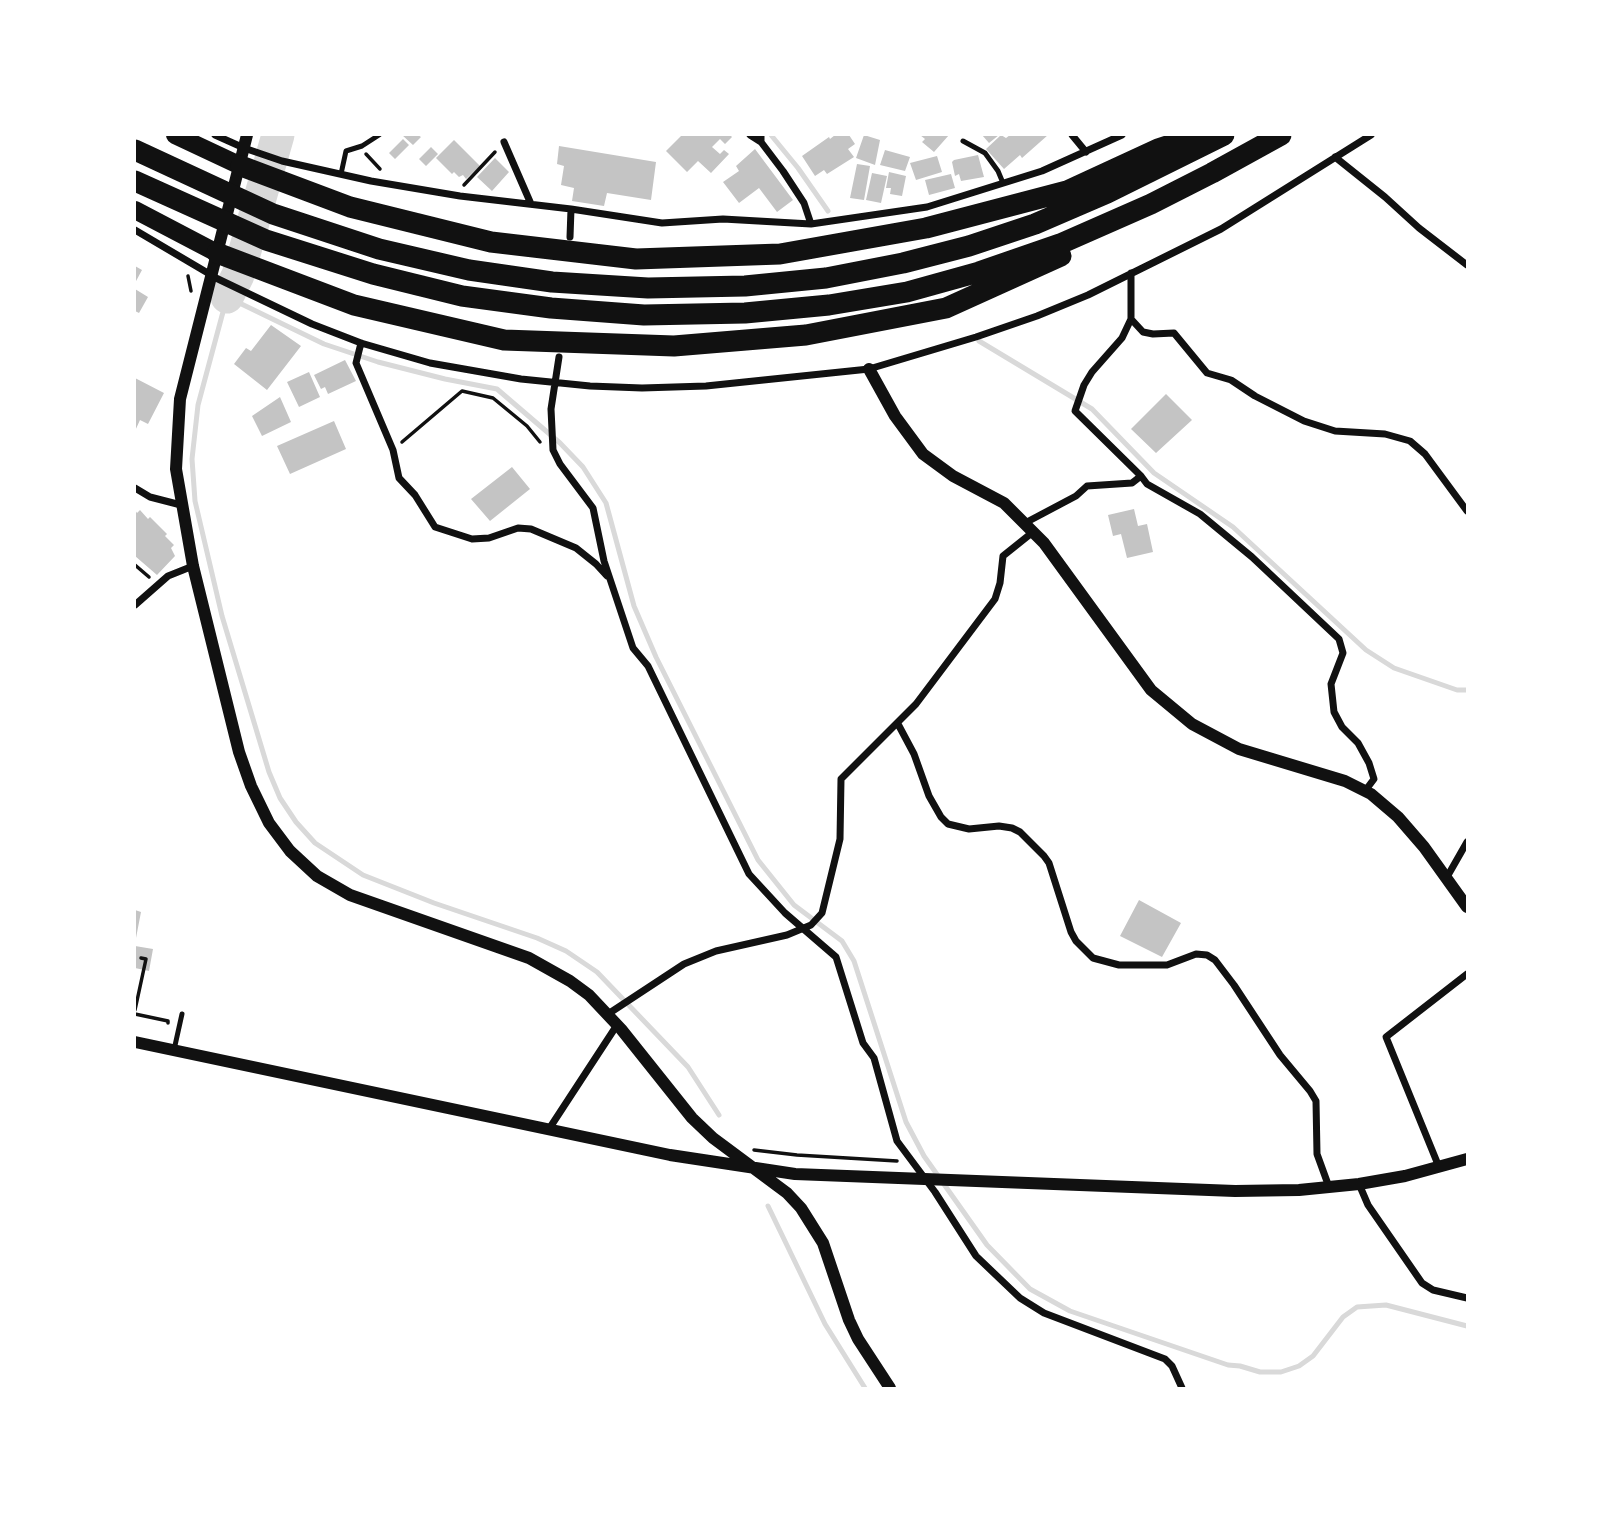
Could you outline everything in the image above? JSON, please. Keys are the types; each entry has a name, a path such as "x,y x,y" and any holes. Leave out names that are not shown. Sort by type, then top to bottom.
{"highway":[{"path":"176,135 244,158 281,183 349,207 491,242 636,259 780,254 926,228 1067,191 1158,149 1203,135"},
{"path":"135,150 273,214 379,249 469,270 580,284 648,288 731,286 826,278 903,263 969,246 1035,224 1107,193 1224,135"},
{"path":"135,210 224,256 354,305 504,340 674,346 806,335 946,308 1056,259 1151,204 1281,135"},
{"path":"135,181 266,240 373,274 462,296 551,308 644,315 769,311 829,305 907,292 979,272 1060,244 1151,204"}],"street":[{"path":"215,135 244,158 282,160 460,196 662,223 723,219 811,224 927,208 1042,171 1122,135"},
{"path":"247,135 224,256 195,332 180,399 176,469 193,566 239,752 251,786 269,823 290,851 317,876 350,895 507,949 550,968 589,995 613,1020 692,1118 730,1152 792,1198 813,1225 823,1242 842,1301 858,1339 890,1388"},
{"path":"750,135 761,139 793,185 804,203 811,224"},
{"path":"1072,135 1086,152"},
{"path":"135,230 254,297 312,324 361,344 430,363 556,382 642,388 706,386 869,369 1037,316 1088,295 1221,229 1371,135"},
{"path":"504,142 531,204"},
{"path":"1335,157 1467,265"},
{"path":"570,237 571,209"},
{"path":"1131,273 1132,319 1122,338 1092,372 1075,411 1147,484 1200,514 1252,557 1339,639 1343,653 1331,684 1334,712 1342,727 1358,743 1369,763 1374,779 1365,791"},
{"path":"1132,319 1143,332 1174,333 1208,373 1231,380 1255,396 1304,421 1335,431 1385,434 1410,441 1425,454 1467,510"},
{"path":"361,344 356,363 393,450 399,478 415,495 435,527 472,539 489,538 518,528 531,529 576,548 610,579"},
{"path":"559,357 551,428 553,450 560,464 593,508 610,579 633,648 648,666 749,874 803,930 818,939 836,957 863,1043 874,1058 897,1141 976,1256 1020,1298 1044,1313 1166,1359 1182,1388"},
{"path":"869,369 895,416 923,454 953,476 1004,503 1044,543 1151,690 1192,724 1239,749 1345,781 1365,791 1398,817 1447,877 1467,908"},
{"path":"548,1130 620,1006 684,964 803,930 822,913 840,839 841,779 916,704 991,606 999,590 1003,556 1029,527 1087,486 1132,483 1141,476"},
{"path":"135,488 150,497 181,505"},
{"path":"135,605 168,576 193,566"},
{"path":"898,724 914,754 929,796 948,824 969,829 999,826 1012,828 1020,832 1044,856 1053,875 1071,932 1093,958 1119,965 1167,965 1196,954 1207,955 1215,960 1280,1055 1316,1101 1317,1154 1329,1188"},
{"path":"1447,877 1467,842"},
{"path":"1439,1167 1386,1037 1467,974"},
{"path":"135,1042 548,1130 739,1167 832,1177 1186,1191 1329,1188 1359,1184 1467,1159"},
{"path":"1359,1184 1368,1205 1422,1283 1433,1290 1467,1298"}],"lane":[{"path":"341,174 346,151 362,146 379,135"},
{"path":"963,141 985,153 1003,183"},
{"path":"174,1050 182,1014"}],"path":[{"path":"460,189 504,142"},
{"path":"393,450 462,391 494,398 527,426 560,464"},
{"path":"135,565 157,586"},
{"path":"141,958 146,959 135,1012 168,1021 167,1026"},
{"path":"752,1150 902,1161"}],"building":[{"path":"402,135 418,135 421,137 413,145"},
{"path":"682,135 730,135 732,137 725,144 720,139 712,147 720,154 724,150 729,154 711,173 698,161 687,172 666,151"},
{"path":"835,135 849,135 855,144 848,149 854,157 827,174 824,170 815,176 802,156"},
{"path":"864,135 880,140 875,165 856,158"},
{"path":"920,135 949,135 934,152 922,142 925,139"},
{"path":"982,135 999,135 989,143"},
{"path":"1001,135 1006,138 1010,135 1048,135 1022,158 1020,155 1004,169 986,149"},
{"path":"403,139 409,145 395,159 389,153"},
{"path":"454,140 480,166 466,179 463,175 459,177 454,172 452,174 436,158"},
{"path":"559,146 656,162 651,200 607,193 604,206 572,201 574,188 561,185 564,166 557,164"},
{"path":"431,147 438,154 426,166 419,159"},
{"path":"755,149 793,200 777,212 759,188 739,203 723,182 739,171 736,166"},
{"path":"885,150 910,157 905,171 880,165"},
{"path":"978,155 984,177 961,181 959,174 955,176 952,162 954,160"},
{"path":"937,156 942,172 916,180 910,163"},
{"path":"495,158 509,172 492,191 477,177"},
{"path":"857,164 870,166 864,200 850,198"},
{"path":"889,172 906,176 902,196 890,194 891,188 886,188"},
{"path":"872,173 887,176 881,203 866,200"},
{"path":"951,174 955,188 929,195 925,180"},
{"path":"135,266 142,270 135,283"},
{"path":"135,289 148,297 139,313 135,311"},
{"path":"271,325 301,346 267,390 234,364 246,348 251,351"},
{"path":"345,360 356,381 328,394 325,387 321,389 314,375"},
{"path":"309,372 320,397 299,407 287,382"},
{"path":"135,378 164,393 148,424 140,420 135,431"},
{"path":"1166,394 1192,420 1156,453 1131,429"},
{"path":"280,397 291,422 262,436 252,416"},
{"path":"334,421 346,449 290,474 277,446"},
{"path":"512,467 530,489 490,521 471,499"},
{"path":"1134,509 1138,526 1147,524 1153,552 1127,558 1121,534 1113,536 1108,515"},
{"path":"135,510 137,513 140,510 148,519 150,517 174,545 171,548 175,556 157,575 135,556"},
{"path":"1139,900 1181,923 1162,957 1120,936"},
{"path":"135,910 141,912 136,938 135,938"},
{"path":"135,946 153,949 149,971 135,968"}],"waterway":[{"path":"227,297 238,275 278,135"},
{"path":"771,135 828,211"},
{"path":"719,1115 688,1067 597,972 566,951 537,938 434,903 363,875 315,843 296,822 280,798 269,772 222,616 195,501 192,459 198,405 227,297 324,344 378,362 497,389 560,443 583,467 606,503 634,606 656,657 758,860 794,905 842,941 854,961 906,1122 924,1156 987,1245 1030,1289 1070,1311 1228,1365 1260,1372 1281,1372 1299,1366 1313,1356 1343,1317 1357,1307 1386,1305 1467,1326"},
{"path":"979,341 1092,409 1154,473 1233,527 1366,650 1394,668 1457,690 1467,690"},
{"path":"768,1206 825,1324 865,1388"}]}
